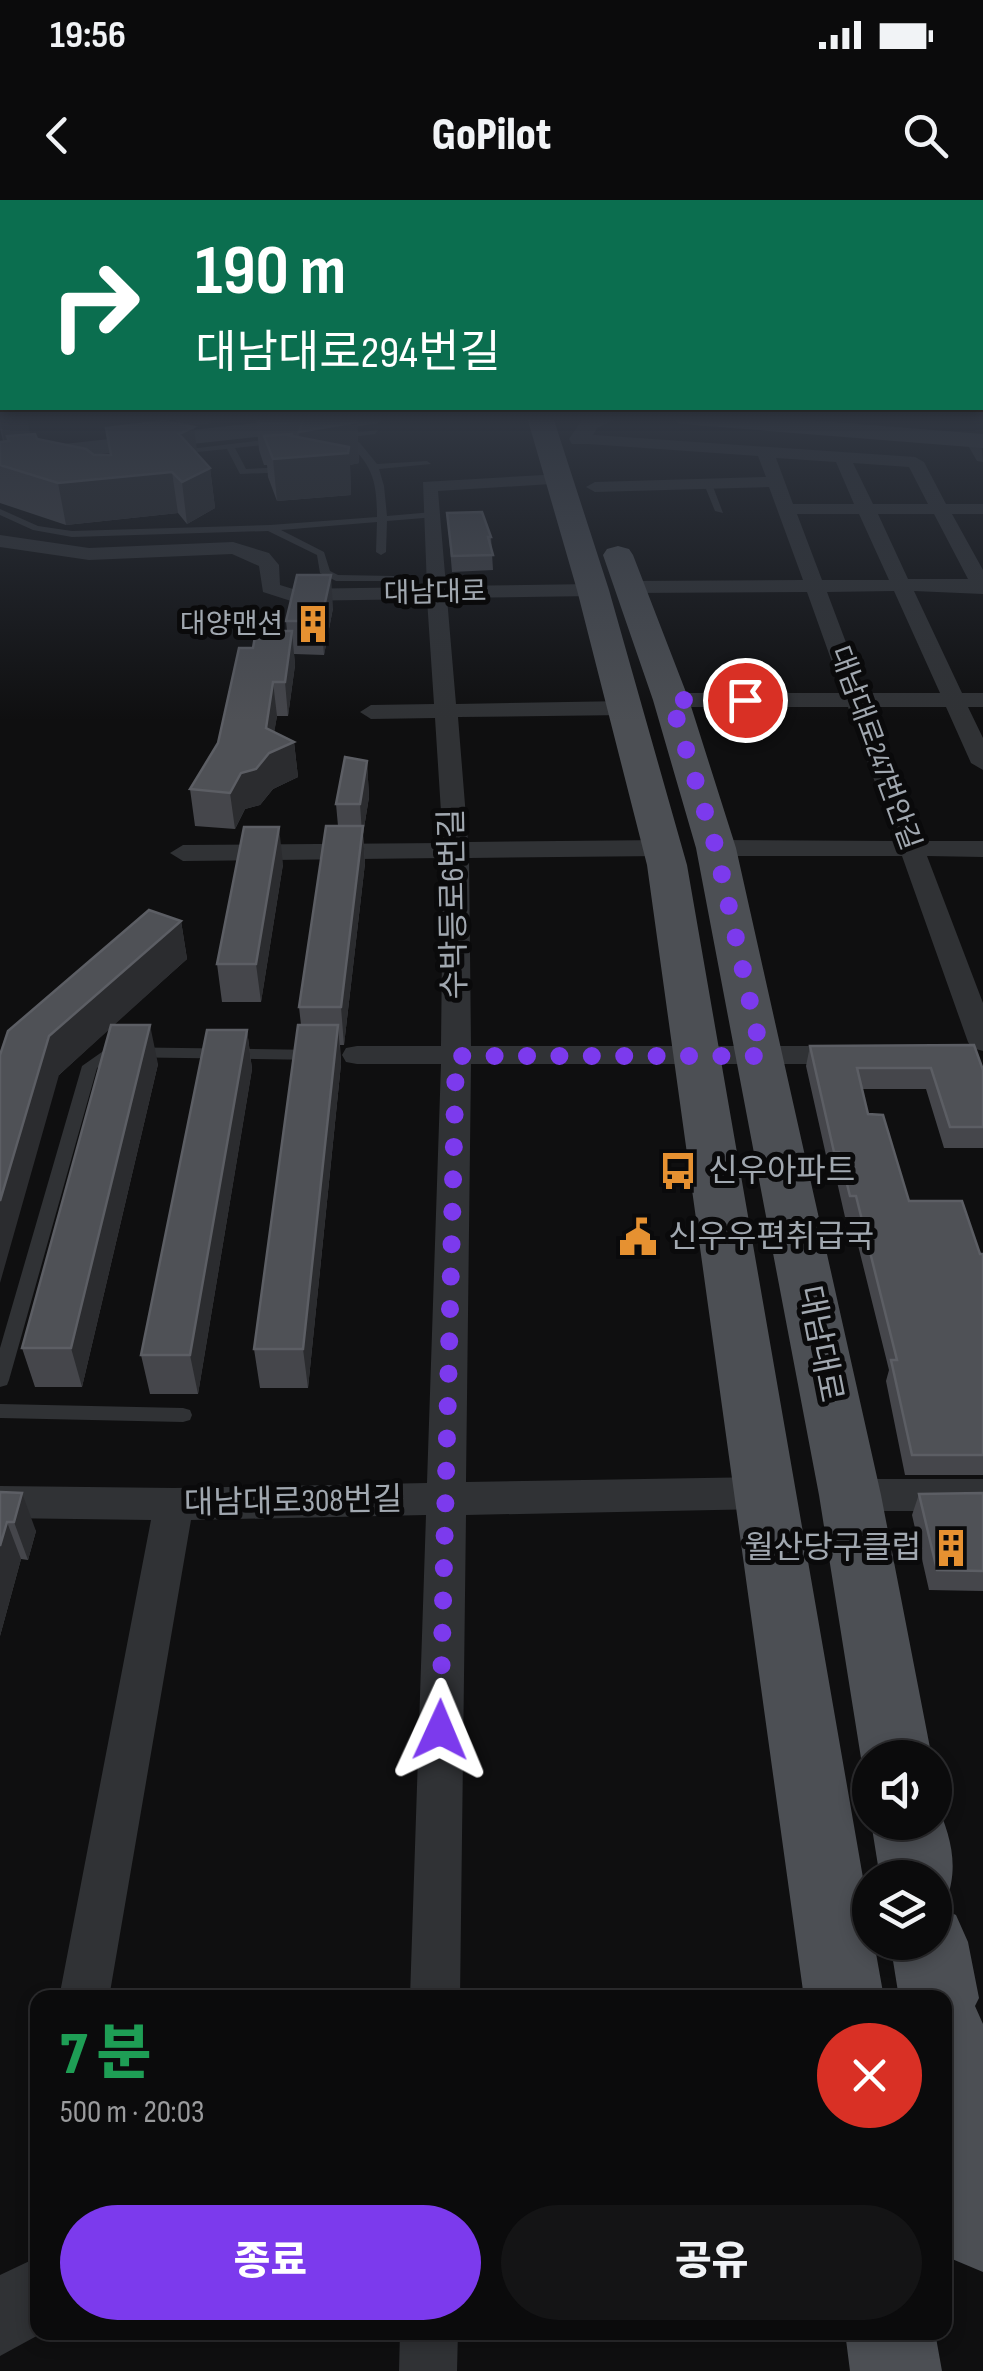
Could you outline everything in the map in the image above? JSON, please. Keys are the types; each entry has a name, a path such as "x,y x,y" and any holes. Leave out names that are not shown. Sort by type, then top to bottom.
{"main road":[{"name":"대남대로","path":"594,518 611,588 648,704 716,848 850,1495 894,1740"},
{"name":"대남대로","path":"648,704 663,848 700,1057 843,1990"},
{"path":"933,1960 938,1990"},
{"path":"952,2067 983,2228"},
{"path":"891,2340 896,2371"}],"street":[{"name":"수박등로6번길","path":"433,518 456,848 456,1056 435,1990"},
{"name":"대남대로247번안길","path":"790,518 912,849 977,1050"},
{"path":"871,518 983,763"},
{"path":"611,588 982,586 945,518"},
{"name":"대남대로","path":"0,541 89,554 232,548 262,557 268,565 270,588 278,592 611,588"},
{"path":"958,543 983,542"},
{"path":"371,712 983,700"},
{"path":"183,854 663,848"},
{"path":"716,848 983,849"},
{"path":"357,1054 891,1054"},
{"name":"대남대로308번길","path":"0,1502 174,1504 766,1493"},
{"path":"850,1495 983,1495"},
{"path":"85,1990 174,1504"},
{"path":"952,2031 983,2031"},
{"path":"428,2371 429,2340"}],"lane":[{"path":"12,518 58,533 270,528 391,518"},
{"path":"380,552 382,519"},
{"path":"270,528 321,554 325,573 336,578 391,578"},
{"path":"0,1380 90,1066 109,1052 357,1054"},
{"path":"0,1411 183,1415"}],"building":[{"path":"448,518 484,518 493,555 452,556"},
{"path":"297,575 331,575 321,621 286,621"},
{"path":"256,631 292,631 285,682 273,682 266,728 294,742 269,753 256,769 241,773 230,793 190,789 218,743 239,648 253,648"},
{"path":"345,757 367,761 360,804 336,804"},
{"path":"326,826 363,826 341,1007 299,1007"},
{"path":"244,827 279,827 256,964 217,964"},
{"path":"149,910 181,921 49,1036 0,1201 0,1055 8,1031"},
{"path":"111,1025 150,1025 71,1348 22,1348"},
{"path":"298,1025 338,1025 303,1349 254,1349"},
{"path":"207,1030 247,1030 190,1355 141,1355"},
{"path":"974,1045 983,1070 983,1127 950,1127 931,1068 857,1068 868,1114 883,1115 909,1201 962,1201 983,1254 983,1455 912,1455 891,1360 897,1360 856,1196 850,1196 839,1152 834,1152 810,1046"},
{"path":"0,1492 22,1493 14,1522 7,1522 0,1546"},
{"name":"월산당구클럽","path":"983,1493 983,1571 937,1570 919,1494"}],"place":[{"name":"대양맨션","path":"313,624"},
{"name":"신우아파트","path":"678,1171"},
{"name":"신우우편취급국","path":"638,1237"},
{"name":"월산당구클럽","path":"951,1548"}],"route":[{"path":"440,1730 456,1056 762,1056 716,848 671,700 745,700"}]}
